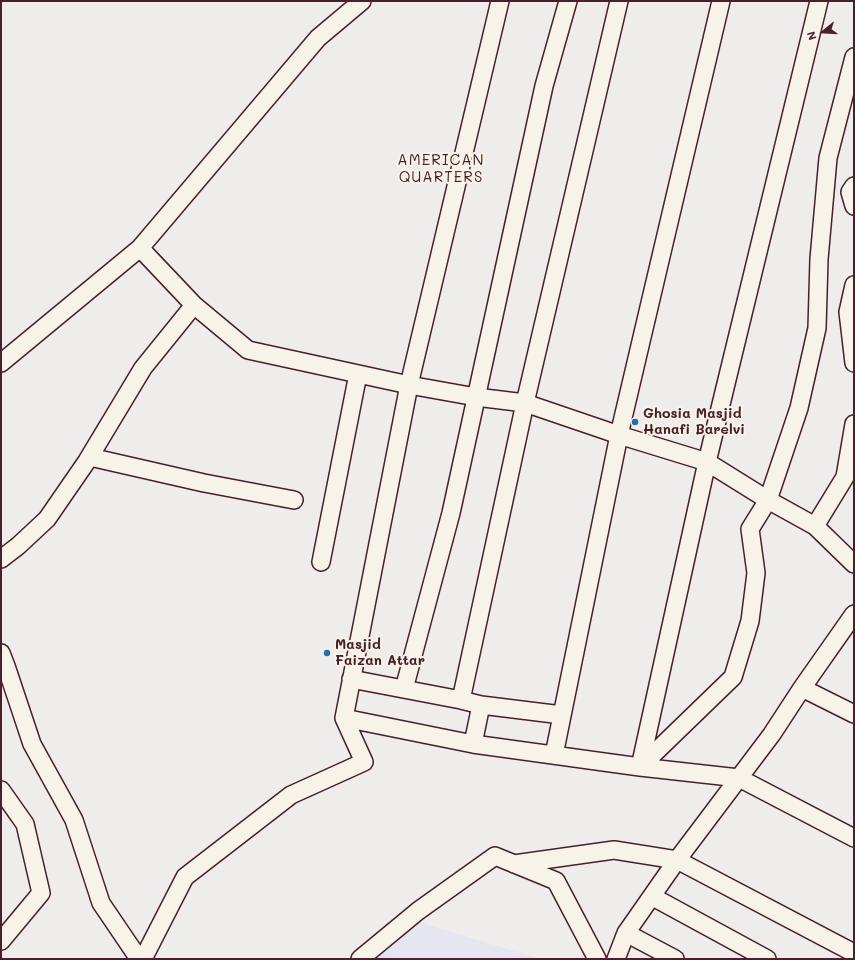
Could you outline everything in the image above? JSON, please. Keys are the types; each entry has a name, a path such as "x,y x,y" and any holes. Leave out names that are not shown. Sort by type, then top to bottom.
{"street":[{"path":"1,362 140,248 318,38 362,1"},
{"path":"143,959 185,877 292,794 364,762 344,718 409,385 500,1"},
{"path":"404,689 451,512 544,86 568,1"},
{"path":"462,700 525,403 619,1"},
{"path":"554,755 619,435 721,1"},
{"path":"640,767 707,462 819,1"},
{"path":"640,767 733,677 750,621 756,573 750,529 768,500 799,408 817,328 819,259 828,158 854,57"},
{"path":"854,186 850,192 854,206"},
{"path":"140,248 194,305 248,350 409,385 476,397 525,403 619,435 707,462 768,500 815,526 854,564"},
{"path":"854,285 848,312 854,363"},
{"path":"1,559 18,546 47,519 90,456 143,368 194,305"},
{"path":"321,562 358,374"},
{"path":"815,526 845,477 854,424"},
{"path":"90,456 204,483 294,500"},
{"path":"616,959 626,933 678,860 772,734 854,614"},
{"path":"1,653 32,744 74,820 101,903 139,959"},
{"path":"351,679 462,700 481,706 562,715"},
{"path":"802,688 854,714"},
{"path":"473,744 481,706"},
{"path":"344,718 473,744 640,767 739,778 854,838"},
{"path":"1,790 25,824 41,893 1,941"},
{"path":"514,864 614,850 678,860 854,953"},
{"path":"360,959 418,911 495,856 556,881 597,959"},
{"path":"652,896 767,959"},
{"path":"626,933 675,959"}],"shaded area":[{"path":"409,919 540,959 360,959"}],"place":[{"name":"Ghosia Masjid Hanafi Barelvi","path":"635,422"},
{"name":"Masjid Faizan Attar","path":"327,653"}],"district":[{"name":"AMERICAN QUARTERS","path":"441,168"}]}
